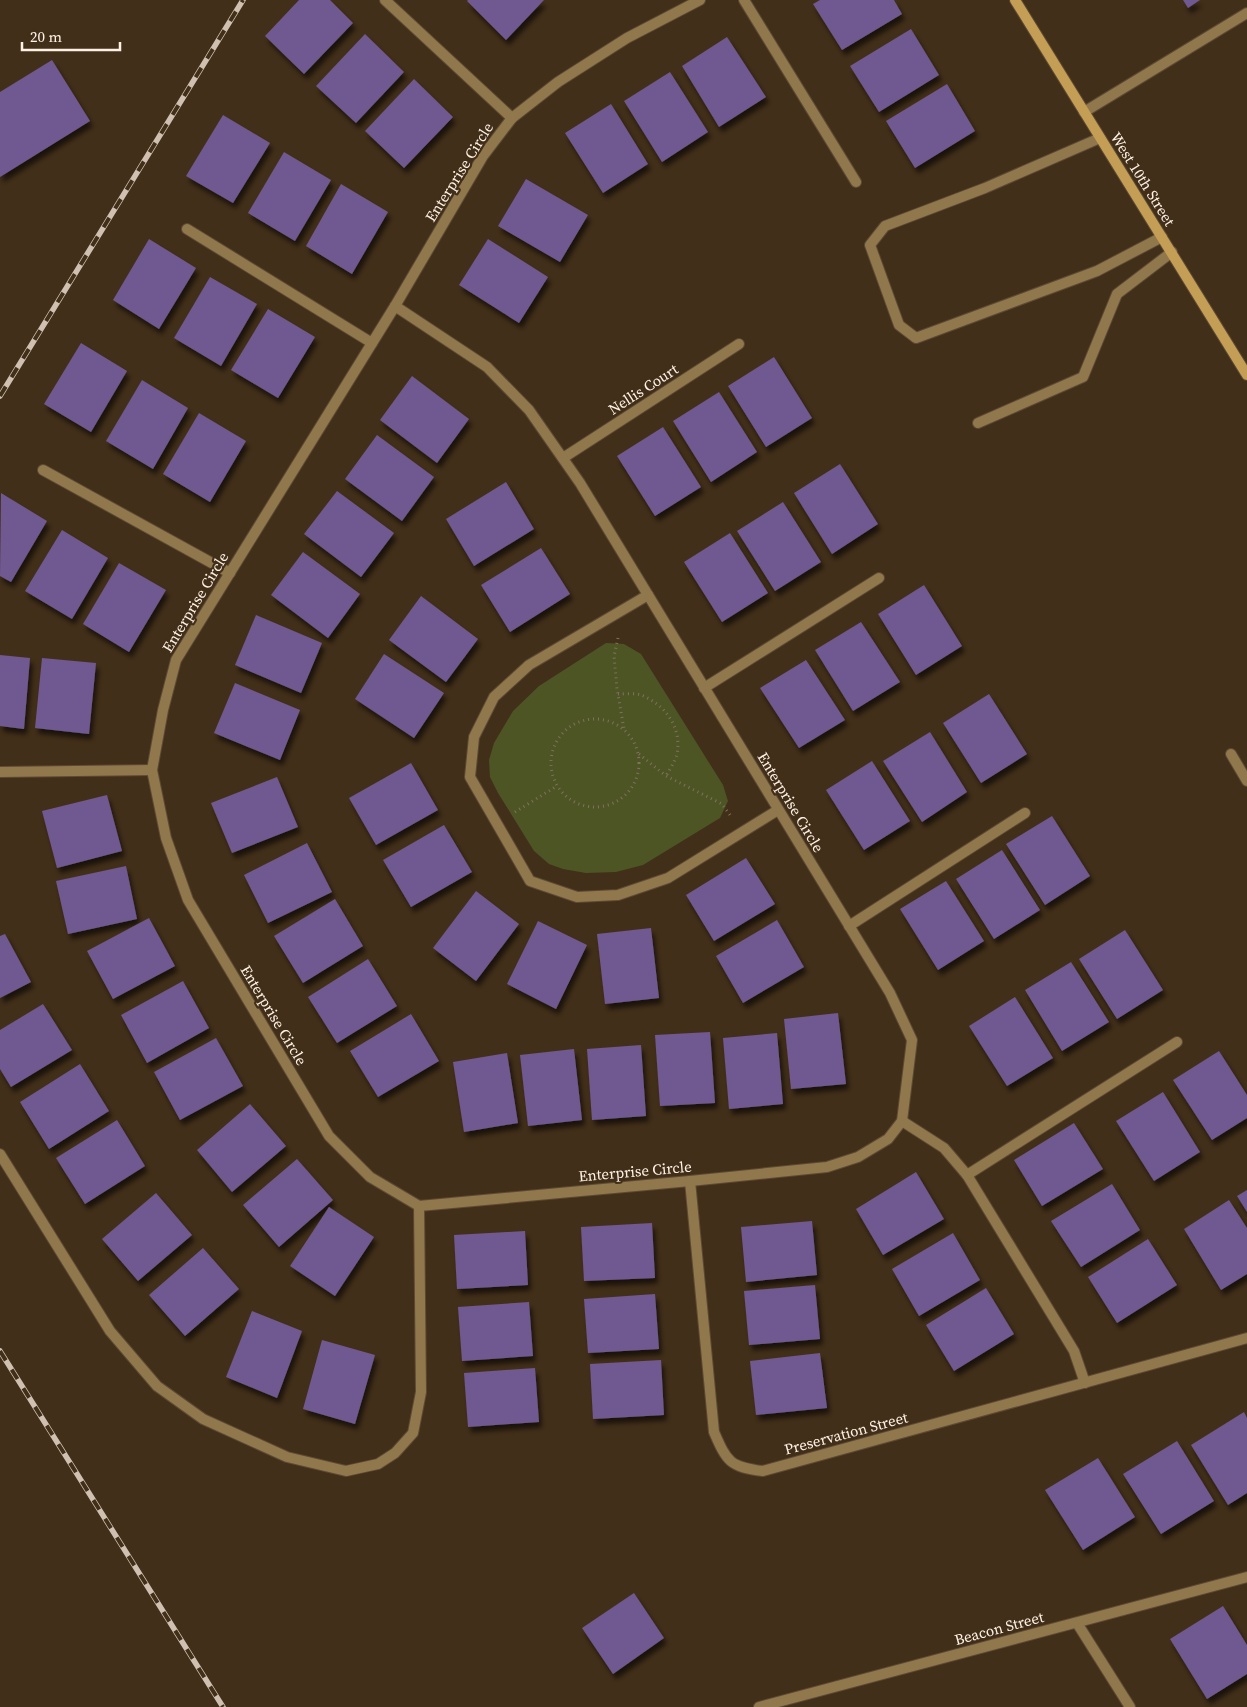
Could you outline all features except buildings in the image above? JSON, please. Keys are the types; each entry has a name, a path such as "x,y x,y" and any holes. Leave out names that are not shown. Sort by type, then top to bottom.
{"main road":[{"name":"West 10th Street","path":"1015,0 1247,375"}],"street":[{"path":"384,0 512,118"},
{"name":"Enterprise Circle","path":"395,306 487,367 530,410 563,458 648,594 890,993 912,1040 902,1121 888,1139 858,1157 827,1167 419,1206 370,1177 329,1136 188,900 166,838 152,770 163,710 176,660 395,306 483,156 512,118 558,82 627,38 700,0"},
{"path":"744,0 856,182"},
{"path":"1084,112 1247,13"},
{"path":"1100,138 985,188 885,226 870,245 899,324 916,338 1097,271 1162,237"},
{"path":"187,229 372,343"},
{"path":"978,423 1083,377 1118,294 1172,252"},
{"name":"Nellis Court","path":"563,458 739,344"},
{"path":"43,470 230,573"},
{"path":"704,688 879,578"},
{"path":"648,594 529,665 494,697 474,737 470,777 530,880 577,896 618,895 668,878 778,810"},
{"path":"1230,754 1247,781"},
{"path":"0,772 152,770"},
{"path":"849,926 1026,813"},
{"path":"967,1175 1177,1042"},
{"path":"902,1121 944,1148 967,1175 1074,1351 1085,1383"},
{"path":"0,1154 110,1331 157,1386 203,1419 286,1458 346,1471 378,1464 395,1453 413,1433 421,1392 419,1206"},
{"name":"Preservation Street","path":"690,1181 714,1432 724,1455 740,1468 763,1471 1247,1338"},
{"name":"Beacon Street","path":"759,1707 1247,1576"},
{"path":"1077,1623 1130,1707"}],"path":[{"path":"617,612 619,633 614,656 624,729"},
{"path":"618,694 640,694 660,706 672,719 678,736 677,756 666,776"},
{"path":"599,719 612,722 624,729 633,740 639,754 640,768 636,782 623,798 605,807 577,804 557,786 552,773 551,759 554,745 572,725 585,720 599,719"},
{"path":"639,754 666,776 722,804 741,832"},
{"path":"497,823 557,786"}],"green space":[{"path":"606,643 624,644 641,654 723,785 728,801 720,818 643,865 616,872 586,873 563,869 549,864 534,851 490,777 489,760 494,743 513,711 539,686"}],"railway":[{"path":"0,396 243,0"},
{"path":"0,1351 223,1707"}]}
